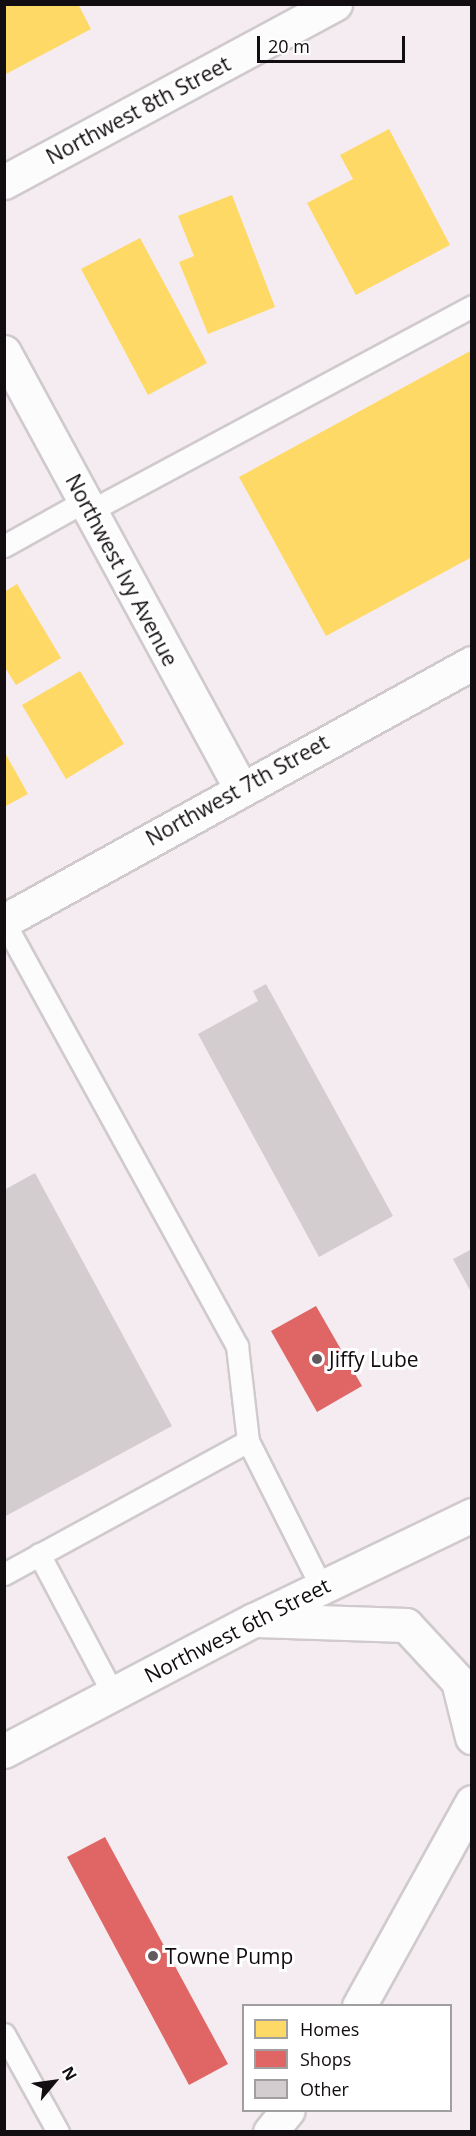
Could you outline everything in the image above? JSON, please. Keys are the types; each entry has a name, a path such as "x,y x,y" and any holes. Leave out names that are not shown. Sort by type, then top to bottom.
{"street":[{"name":"Northwest 8th Street","path":"4,182 335,4"},
{"name":"Northwest Ivy Avenue","path":"4,352 240,787"},
{"name":"Northwest 7th Street","path":"4,921 240,787 471,663"},
{"name":"Northwest 6th Street","path":"4,1751 321,1586 471,1515"},
{"path":"254,1620 406,1625 458,1681 471,1737"},
{"path":"360,2004 471,1802"},
{"path":"270,2132 286,2112"}],"lane":[{"path":"4,546 88,506 471,306"},
{"path":"4,921 237,1346 248,1441 321,1586"},
{"path":"4,1574 248,1441"},
{"path":"39,1554 113,1694"},
{"path":"4,2034 58,2132"}],"building: Homes":[{"path":"4,4 78,4 91,29 4,75"},
{"path":"389,129 450,245 356,295 307,203 353,179 340,155"},
{"path":"232,195 275,307 208,334 179,262 194,256 178,216"},
{"path":"140,238 207,363 148,395 81,269"},
{"path":"472,350 472,557 326,636 239,477"},
{"path":"17,584 61,658 16,685 4,666 4,592"},
{"path":"80,671 124,744 66,779 22,705"},
{"path":"4,751 28,794 4,807"}],"building: Shops":[{"name":"Jiffy Lube","path":"316,1306 362,1386 317,1412 271,1331"},
{"path":"105,1837 228,2064 189,2085 67,1857"}],"building: Other":[{"path":"266,984 393,1216 319,1257 198,1034 258,1001 253,991"},
{"path":"35,1173 172,1426 4,1517 4,1190"},
{"path":"472,1249 472,1294 453,1259"}],"place":[{"name":"Jiffy Lube","path":"317,1359"},
{"name":"Towne Pump","path":"153,1956"}]}
